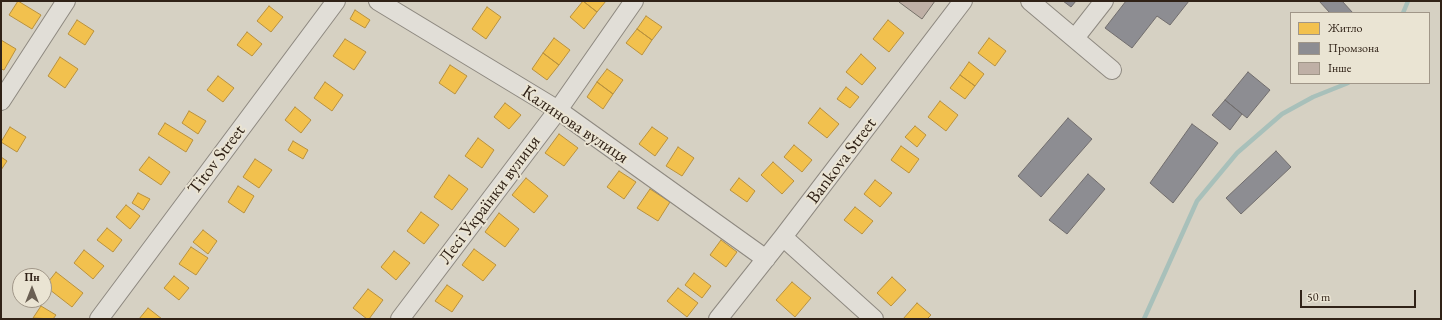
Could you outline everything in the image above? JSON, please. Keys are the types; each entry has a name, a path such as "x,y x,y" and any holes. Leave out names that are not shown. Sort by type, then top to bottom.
{"street":[{"path":"1,101 66,1"},
{"name":"Titov Street","path":"99,319 336,1"},
{"name":"Калинова вулиця","path":"378,1 558,110 766,259"},
{"name":"Лесі Українки вулиця","path":"400,319 558,110 634,1"},
{"name":"Bankova Street","path":"718,319 783,237 963,1"},
{"path":"1030,1 1112,70"},
{"path":"1075,38 1104,1"},
{"path":"783,237 874,319"}],"building: Житло":[{"path":"18,1 41,15 32,29 9,15"},
{"path":"583,1 606,1 597,12"},
{"path":"583,1 597,12 584,29 570,17"},
{"path":"269,6 283,17 271,32 257,21"},
{"path":"487,7 501,17 486,39 472,29"},
{"path":"355,10 370,20 365,28 350,19"},
{"path":"646,16 662,27 652,40 637,29"},
{"path":"77,20 94,31 85,45 68,34"},
{"path":"888,20 904,33 889,52 873,39"},
{"path":"637,29 652,40 642,55 626,43"},
{"path":"247,32 262,44 252,56 237,45"},
{"path":"554,38 570,50 559,65 543,53"},
{"path":"989,38 1006,51 995,66 978,53"},
{"path":"345,39 366,52 354,70 333,56"},
{"path":"1,40 16,49 4,70 1,69"},
{"path":"543,53 559,65 547,80 532,69"},
{"path":"861,54 876,68 862,85 846,72"},
{"path":"60,57 78,69 65,88 48,76"},
{"path":"969,62 984,74 975,86 960,75"},
{"path":"450,65 467,76 455,94 439,83"},
{"path":"607,69 623,80 613,94 597,82"},
{"path":"960,75 975,86 965,99 950,88"},
{"path":"218,76 234,88 223,102 207,90"},
{"path":"325,82 343,95 332,111 314,98"},
{"path":"597,82 613,94 603,109 587,97"},
{"path":"846,87 859,97 850,108 837,99"},
{"path":"940,101 958,115 946,131 928,117"},
{"path":"505,103 521,115 509,129 494,117"},
{"path":"295,107 311,120 301,133 285,120"},
{"path":"820,108 839,124 827,138 808,123"},
{"path":"189,111 206,121 198,134 182,123"},
{"path":"165,123 193,140 186,152 158,134"},
{"path":"915,126 926,135 917,147 905,137"},
{"path":"10,127 26,137 17,152 1,142"},
{"path":"652,127 668,138 655,156 639,144"},
{"path":"559,134 578,148 564,166 545,153"},
{"path":"478,138 494,150 482,168 465,156"},
{"path":"293,141 308,150 303,159 288,150"},
{"path":"794,145 812,160 802,172 784,157"},
{"path":"901,146 919,159 909,173 891,160"},
{"path":"678,147 694,158 682,176 666,166"},
{"path":"1,157 7,161 1,170"},
{"path":"149,157 170,172 161,185 139,170"},
{"path":"255,159 272,170 259,188 243,177"},
{"path":"773,162 794,181 782,194 761,175"},
{"path":"619,171 636,182 624,199 607,187"},
{"path":"449,175 468,189 452,210 434,197"},
{"path":"526,178 548,196 534,213 512,195"},
{"path":"739,178 755,191 747,202 730,190"},
{"path":"875,180 892,193 880,207 864,194"},
{"path":"238,186 254,196 244,213 228,202"},
{"path":"650,189 670,202 658,221 637,208"},
{"path":"138,193 150,199 143,210 132,203"},
{"path":"126,205 140,216 130,229 116,217"},
{"path":"855,207 873,221 862,234 844,220"},
{"path":"421,212 439,225 424,244 407,231"},
{"path":"499,213 519,229 505,247 485,232"},
{"path":"107,228 122,240 113,252 97,240"},
{"path":"203,230 217,241 208,254 193,242"},
{"path":"721,240 737,252 726,267 710,255"},
{"path":"191,247 208,258 196,275 179,264"},
{"path":"474,249 496,265 483,281 462,265"},
{"path":"84,250 104,266 93,279 74,263"},
{"path":"394,251 410,263 396,280 381,267"},
{"path":"56,272 83,293 72,307 52,291 52,277"},
{"path":"694,273 711,286 702,298 685,285"},
{"path":"174,276 189,288 179,300 164,288"},
{"path":"892,277 906,290 891,306 877,293"},
{"path":"792,282 811,298 795,317 776,300"},
{"path":"447,285 463,296 452,312 435,301"},
{"path":"678,288 698,303 687,317 667,301"},
{"path":"368,289 383,300 369,319 367,319 353,308"},
{"path":"917,303 931,315 927,319 903,319"},
{"path":"40,308 44,308 56,315 53,319 33,318"},
{"path":"148,308 162,319 139,319"}],"building: Промзона":[{"path":"1063,1 1076,1 1071,7"},
{"path":"1126,1 1189,1 1170,25 1157,16 1132,48 1105,28"},
{"path":"1319,1 1342,1 1352,12 1329,12"},
{"path":"1248,72 1270,90 1247,118 1225,100"},
{"path":"1225,100 1242,114 1230,130 1212,115"},
{"path":"1068,118 1092,139 1041,197 1018,176"},
{"path":"1192,124 1218,143 1173,203 1150,183"},
{"path":"1276,151 1291,167 1241,214 1226,198"},
{"path":"1088,174 1105,189 1067,234 1049,220"}],"building: Інше":[{"path":"935,1 922,19 899,2"}],"waterway":[{"path":"1403,12 1408,1"},
{"path":"1144,319 1197,201 1237,153 1282,114 1313,97 1346,84"}]}
